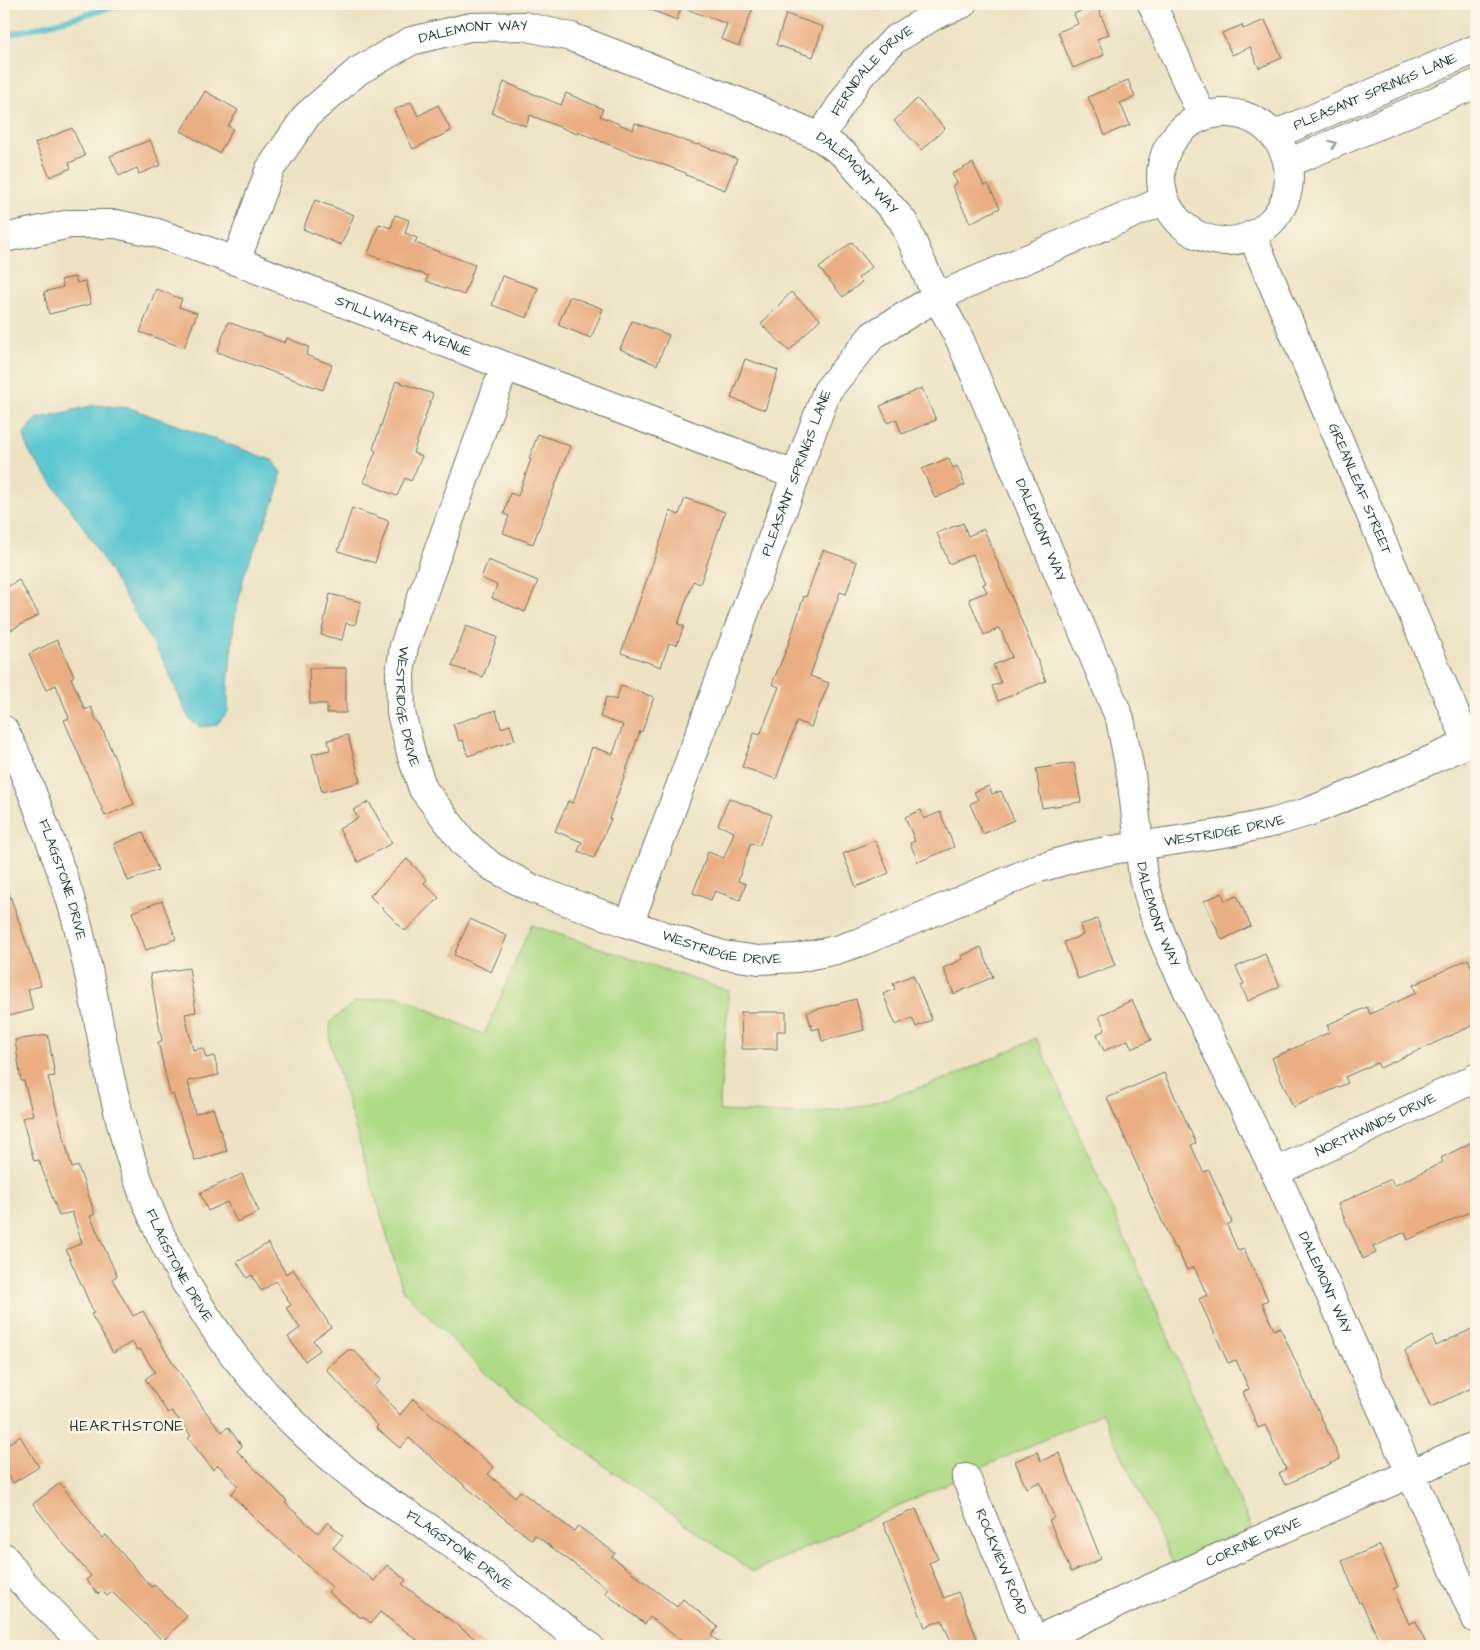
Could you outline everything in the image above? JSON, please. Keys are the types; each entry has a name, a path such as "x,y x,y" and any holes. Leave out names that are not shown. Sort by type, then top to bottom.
{"street":[{"name":"FERNDALE DRIVE","path":"820,137 860,76 894,40 935,15 962,4"},
{"path":"1152,4 1202,116"},
{"name":"DALEMONT WAY","path":"236,261 270,168 307,115 358,71 411,41 470,27 524,26 571,37 747,105 820,137 845,154 903,222 960,340 1120,719 1131,775 1143,877 1167,948 1276,1172 1476,1619"},
{"name":"PLEASANT SPRINGS LANE","path":"1274,135 1476,49"},
{"path":"1288,163 1476,84"},
{"name":"PLEASANT SPRINGS LANE","path":"1221,112 1241,114 1259,122 1274,135 1283,148 1288,163 1289,185 1283,206 1270,223 1252,235 1232,241 1211,240 1192,232 1175,218 1164,200 1160,180 1162,160 1170,142 1184,126 1202,116 1221,112"},
{"name":"PLEASANT SPRINGS LANE","path":"629,924 827,391 873,335 938,296 1164,200"},
{"name":"STILLWATER AVENUE","path":"4,238 70,224 116,224 157,233 236,261 794,476"},
{"name":"GREANLEAF STREET","path":"1252,235 1472,742"},
{"name":"WESTRIDGE DRIVE","path":"506,366 404,646 400,674 401,713 412,757 423,789 464,843 491,866 533,888 629,924 723,955 759,960 797,958 836,950 863,941 1040,868 1078,857 1224,833 1275,822 1308,812 1472,742"},
{"name":"FLAGSTONE DRIVE","path":"4,730 31,789 64,877 82,943 116,1106 142,1191 157,1229 200,1307 227,1346 265,1393 306,1435 368,1488 419,1521 589,1646"},
{"name":"NORTHWINDS DRIVE","path":"1276,1172 1476,1078"},
{"name":"CORRINE DRIVE","path":"1035,1644 1233,1551 1476,1445"},
{"name":"ROCKVIEW ROAD","path":"966,1478 1035,1644"},
{"path":"4,1557 22,1582 86,1646"}],"green space":[{"path":"531,925 729,991 719,1111 808,1114 871,1104 954,1076 1036,1038 1252,1529 1174,1565 1102,1413 753,1572 614,1473 490,1378 403,1290 330,1043 331,1021 355,1002 399,996 484,1035"}],"water":[{"path":"95,405 130,408 274,461 281,473 278,491 244,575 234,623 228,686 228,712 216,725 200,727 189,719 164,662 86,531 28,450 24,434 36,419"}],"building":[{"path":"638,4 754,4 739,46 721,39 727,24 681,7 677,20"},
{"path":"1096,4 1109,34 1097,39 1104,55 1073,68 1058,32 1078,24 1074,14"},
{"path":"786,14 823,27 813,57 776,45"},
{"path":"1265,20 1282,58 1259,68 1250,47 1232,55 1222,33 1242,25 1243,29"},
{"path":"1128,80 1135,97 1120,103 1130,125 1105,135 1088,97"},
{"path":"504,82 561,105 566,93 603,109 600,116 633,130 635,123 737,159 725,190 686,175 686,173 530,115 526,126 492,113"},
{"path":"205,91 238,110 228,126 233,129 219,153 181,131"},
{"path":"917,99 945,128 922,150 894,121"},
{"path":"411,102 418,116 438,105 451,131 413,149 394,110"},
{"path":"72,128 85,156 69,163 71,168 50,177 35,143"},
{"path":"150,140 161,165 139,174 137,168 119,176 110,156"},
{"path":"973,163 984,186 988,184 1000,208 970,223 952,186 957,183 952,174"},
{"path":"315,200 354,215 341,245 303,229"},
{"path":"395,215 409,220 405,233 417,238 415,243 475,265 464,295 426,281 428,276 368,254 379,224 391,228"},
{"path":"852,242 872,267 858,278 862,282 843,297 819,268"},
{"path":"502,276 538,288 527,318 492,305"},
{"path":"75,277 77,283 85,281 91,304 49,314 44,292 63,287 61,280"},
{"path":"156,289 182,299 179,307 197,313 184,348 140,332"},
{"path":"791,292 820,319 789,351 761,324"},
{"path":"570,296 603,309 591,338 558,325"},
{"path":"632,321 669,335 657,365 620,349"},
{"path":"228,322 285,343 287,338 309,347 306,355 332,365 323,390 217,352"},
{"path":"745,359 778,370 765,410 731,398"},
{"path":"396,381 433,394 413,453 422,456 411,481 405,478 397,496 363,482 376,451 373,449"},
{"path":"922,388 936,420 902,434 896,419 888,423 880,406"},
{"path":"538,434 570,446 533,544 503,533 509,516 504,514 510,493 518,496"},
{"path":"948,458 953,468 957,466 965,485 935,498 922,469"},
{"path":"685,498 725,512 700,584 693,581 678,624 684,626 677,645 669,643 661,667 621,653 670,511 679,515"},
{"path":"352,508 389,521 375,563 338,551"},
{"path":"963,523 968,536 984,529 1046,681 998,701 992,686 1001,683 993,665 1012,657 1000,628 984,635 969,599 987,592 983,584 986,583 973,554 949,564 937,533"},
{"path":"823,550 857,562 846,594 840,592 810,676 829,683 811,727 797,721 776,779 742,767 754,733 760,735 779,687 772,684"},
{"path":"488,560 538,581 525,612 492,598 497,585 481,578"},
{"path":"19,580 39,615 11,630 4,617 4,589"},
{"path":"330,594 361,602 355,625 346,623 342,640 321,635"},
{"path":"466,626 497,637 483,677 452,666"},
{"path":"57,640 74,676 71,678 85,710 91,707 97,722 99,721 134,804 105,816 64,720 69,718 56,685 46,690 29,654"},
{"path":"309,668 346,668 346,713 327,713 327,704 310,704"},
{"path":"621,686 654,697 609,819 611,819 594,858 578,851 582,842 555,831 568,801 573,803 592,747 613,754 623,725 600,717 606,697 616,700"},
{"path":"496,710 501,728 510,725 515,740 468,756 463,740 459,741 453,724"},
{"path":"348,735 360,782 322,792 312,754 330,750 328,740"},
{"path":"1074,763 1081,802 1042,808 1036,769"},
{"path":"989,786 992,794 1001,791 1014,820 983,834 970,804 978,800 974,792"},
{"path":"729,798 772,815 759,846 751,843 738,881 746,884 740,900 715,891 711,900 693,893 708,852 724,858 734,832 718,825"},
{"path":"369,802 392,843 358,862 339,829 358,818 353,810"},
{"path":"921,810 924,819 940,812 954,847 918,862 910,843 915,841 905,817"},
{"path":"143,832 158,870 128,881 114,844"},
{"path":"875,840 889,873 856,887 843,854"},
{"path":"407,859 427,880 424,883 439,898 405,931 370,896"},
{"path":"4,884 6,884 41,986 28,989 33,1010 4,1017"},
{"path":"1222,893 1225,901 1237,896 1251,926 1222,940 1204,901"},
{"path":"162,901 176,939 146,950 132,912"},
{"path":"470,919 507,936 491,972 454,955"},
{"path":"1097,919 1115,965 1078,979 1064,942 1083,935 1080,925"},
{"path":"981,947 993,977 954,994 943,968 963,959 961,956"},
{"path":"1265,954 1280,986 1248,1001 1241,985 1244,984 1236,967"},
{"path":"1468,959 1472,968 1476,966 1476,1024 1380,1068 1377,1063 1345,1077 1348,1083 1293,1107 1272,1058 1330,1032 1327,1025 1367,1007 1370,1014 1416,993 1413,985"},
{"path":"189,968 196,1012 185,1014 193,1050 203,1048 206,1058 214,1056 219,1075 188,1081 195,1114 213,1108 227,1151 195,1161 173,1094 170,1095 158,1042 162,1041 150,974"},
{"path":"913,975 932,1020 916,1027 912,1018 896,1025 883,994 895,989 893,983"},
{"path":"856,999 864,1030 822,1041 819,1028 812,1030 807,1012"},
{"path":"1132,1000 1151,1040 1132,1049 1128,1040 1104,1051 1097,1034 1105,1030 1099,1016"},
{"path":"741,1012 786,1012 786,1031 777,1031 777,1049 742,1049"},
{"path":"48,1035 55,1076 48,1077 72,1168 78,1166 95,1214 90,1216 117,1276 112,1279 133,1316 143,1311 166,1352 203,1408 222,1432 228,1427 242,1446 237,1451 287,1501 285,1503 318,1533 328,1522 343,1536 333,1548 374,1581 387,1565 406,1580 402,1584 485,1646 425,1646 380,1612 371,1623 362,1616 361,1618 328,1592 332,1587 260,1523 231,1494 238,1486 218,1465 213,1470 188,1438 191,1436 172,1411 168,1413 145,1379 155,1372 140,1349 137,1350 132,1342 113,1353 91,1314 94,1313 66,1250 82,1243 72,1212 59,1216 39,1160 34,1161 22,1118 33,1115 24,1081 21,1081 15,1040"},
{"path":"1164,1073 1196,1143 1191,1145 1203,1172 1209,1170 1232,1222 1227,1225 1238,1251 1244,1249 1268,1300 1262,1303 1274,1330 1280,1327 1340,1459 1285,1485 1279,1473 1286,1469 1265,1425 1258,1428 1243,1392 1249,1389 1236,1360 1228,1363 1199,1299 1207,1295 1194,1267 1187,1270 1176,1247 1174,1248 1107,1098"},
{"path":"1476,1140 1476,1209 1408,1240 1405,1232 1373,1247 1376,1253 1363,1259 1338,1204 1391,1179 1394,1186 1443,1162 1441,1158"},
{"path":"242,1174 259,1212 237,1222 227,1202 208,1211 200,1193"},
{"path":"268,1243 286,1274 293,1269 331,1327 313,1340 320,1350 305,1361 288,1337 300,1328 286,1308 291,1305 276,1281 261,1291 252,1275 247,1278 237,1262"},
{"path":"1476,1327 1476,1386 1431,1407 1405,1351 1432,1336 1436,1346"},
{"path":"348,1350 354,1350 381,1380 374,1386 400,1415 413,1399 494,1467 488,1474 515,1497 520,1491 574,1531 578,1526 615,1553 612,1557 677,1607 683,1599 718,1627 711,1636 725,1646 688,1646 650,1617 645,1624 605,1593 608,1589 535,1535 532,1540 491,1508 409,1438 400,1448 376,1428 378,1426 326,1369"},
{"path":"20,1436 39,1467 13,1483 4,1469 4,1447"},
{"path":"1037,1452 1041,1461 1059,1453 1101,1559 1071,1572 1049,1520 1054,1517 1040,1482 1026,1488 1015,1461"},
{"path":"60,1483 102,1538 106,1535 151,1587 154,1585 187,1616 163,1641 112,1592 107,1596 102,1591 98,1594 86,1580 91,1576 33,1504"},
{"path":"916,1509 938,1559 929,1563 944,1598 958,1592 980,1646 953,1646 942,1620 925,1627 883,1523"},
{"path":"1380,1545 1398,1587 1393,1589 1409,1624 1416,1621 1427,1646 1382,1646 1361,1602 1359,1603 1342,1561"}],"waterway":[{"path":"4,36 126,4"}],"district":[{"name":"HEARTHSTONE","path":"127,1426"}]}
